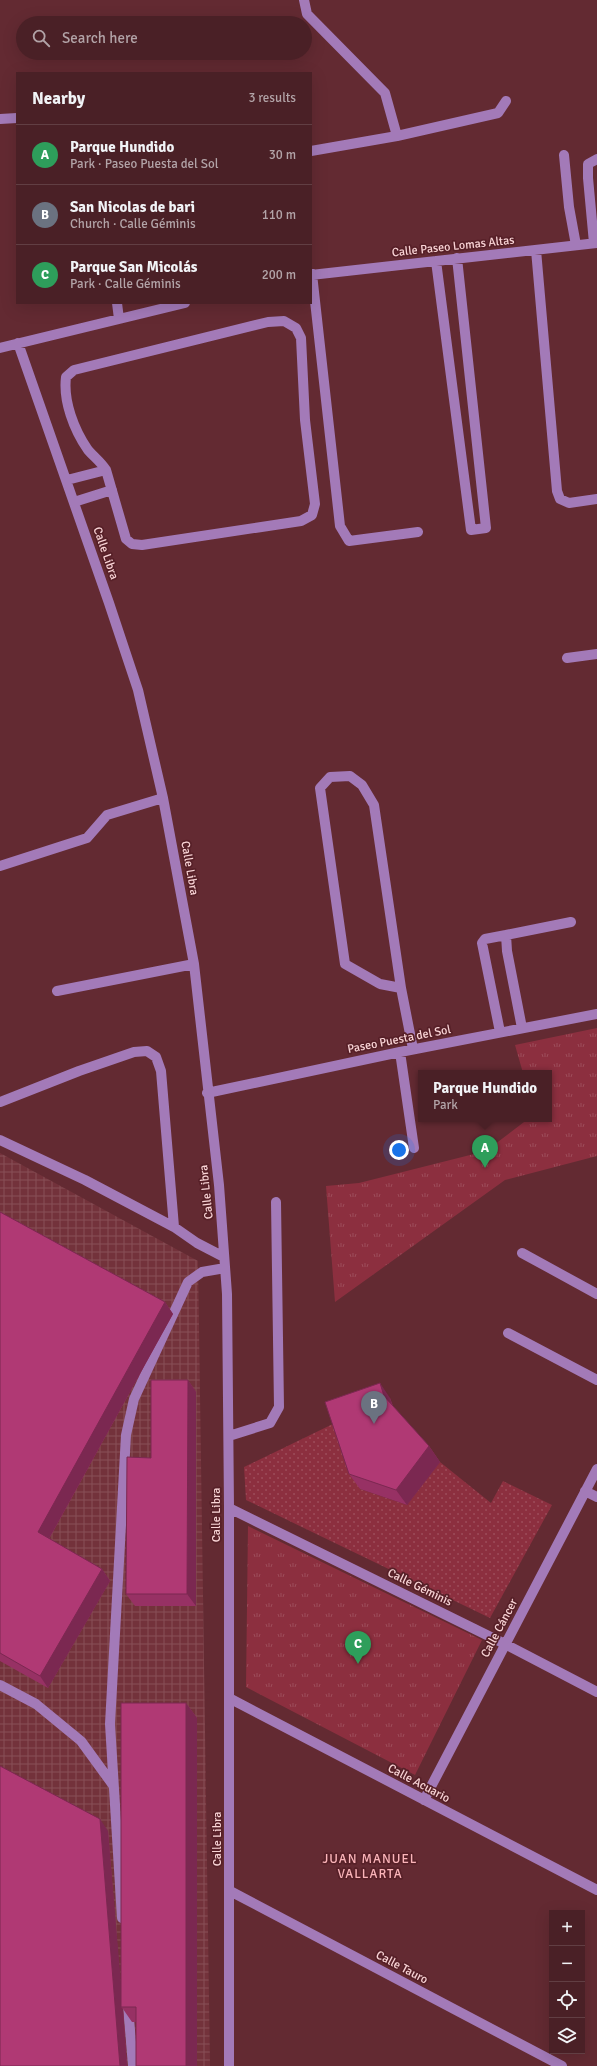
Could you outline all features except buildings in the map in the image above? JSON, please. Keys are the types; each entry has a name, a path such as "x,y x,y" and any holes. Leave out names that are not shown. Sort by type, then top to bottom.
{"street":[{"path":"304,0 307,14 309,16"},
{"path":"312,19 385,93 397,136"},
{"path":"312,151 397,136 498,113 506,101"},
{"path":"0,120 16,118"},
{"path":"564,155 569,207 576,246"},
{"path":"596,243 593,196 588,164 597,159"},
{"name":"Calle Paseo Lomas Altas","path":"312,275 596,243"},
{"path":"536,250 557,491 560,499 569,503 597,499"},
{"path":"436,261 471,530 486,528 457,258"},
{"path":"312,275 340,526 348,541 418,532"},
{"path":"117,304 119,319"},
{"path":"0,348 181,304"},
{"path":"284,321 296,328 300,338 305,420 315,504 312,515 301,521 142,545 132,544 126,539 112,490 106,470 102,463 90,452 75,428 65,389 66,376 74,370 268,322 284,321"},
{"name":"Calle Libra","path":"18,343 67,480 138,690 163,798 194,964 219,1185 225,1268 229,1436 229,2066"},
{"path":"67,480 106,470"},
{"path":"74,502 112,490"},
{"path":"567,658 597,654"},
{"path":"401,988 380,984 345,964 320,788 330,777 350,776 362,785 374,805 401,988 412,1049"},
{"path":"0,866 87,838 107,816 163,798"},
{"path":"500,1032 482,943 484,939 571,922"},
{"path":"506,935 508,958 522,1028"},
{"path":"57,991 194,964"},
{"name":"Paseo Puesta del Sol","path":"208,1093 412,1049 597,1014"},
{"path":"0,1102 134,1052 147,1051 156,1057 161,1071 174,1227"},
{"path":"400,1052 414,1148"},
{"path":"0,1140 85,1180 174,1227 197,1244 224,1257"},
{"path":"229,1436 270,1423 279,1408 276,1202"},
{"path":"522,1253 597,1294"},
{"path":"123,1927 110,1724 126,1435 134,1399 188,1282 202,1272 225,1268"},
{"path":"508,1333 597,1380"},
{"name":"Calle Cáncer","path":"424,1800 597,1469"},
{"path":"585,1491 597,1497"},
{"name":"Calle Géminis","path":"229,1508 505,1644 597,1692"},
{"path":"0,1685 36,1704 81,1741 114,1784"},
{"name":"Calle Acuario","path":"229,1698 597,1890"},
{"name":"Calle Tauro","path":"230,1890 562,2066"},
{"path":"127,1999 133,2066"}],"shaded area":[{"path":"0,1153 198,1261 210,2066 0,2066"}],"green space":[{"path":"597,1028 597,1156 505,1180 335,1302 326,1186 359,1183 486,1151 524,1122 552,1122 552,1070 522,1070 515,1045"},
{"path":"337,1422 360,1489 407,1505 440,1462 491,1503 503,1481 552,1505 490,1618 246,1500 244,1467"},
{"path":"248,1526 482,1640 415,1775 246,1687"}],"place":[{"name":"Parque Hundido","path":"485,1168"},
{"name":"San Nicolas de bari","path":"374,1424"},
{"name":"Parque San Micolás","path":"358,1664"}],"district":[{"name":"JUAN MANUEL VALLARTA","path":"370,1866"}]}
